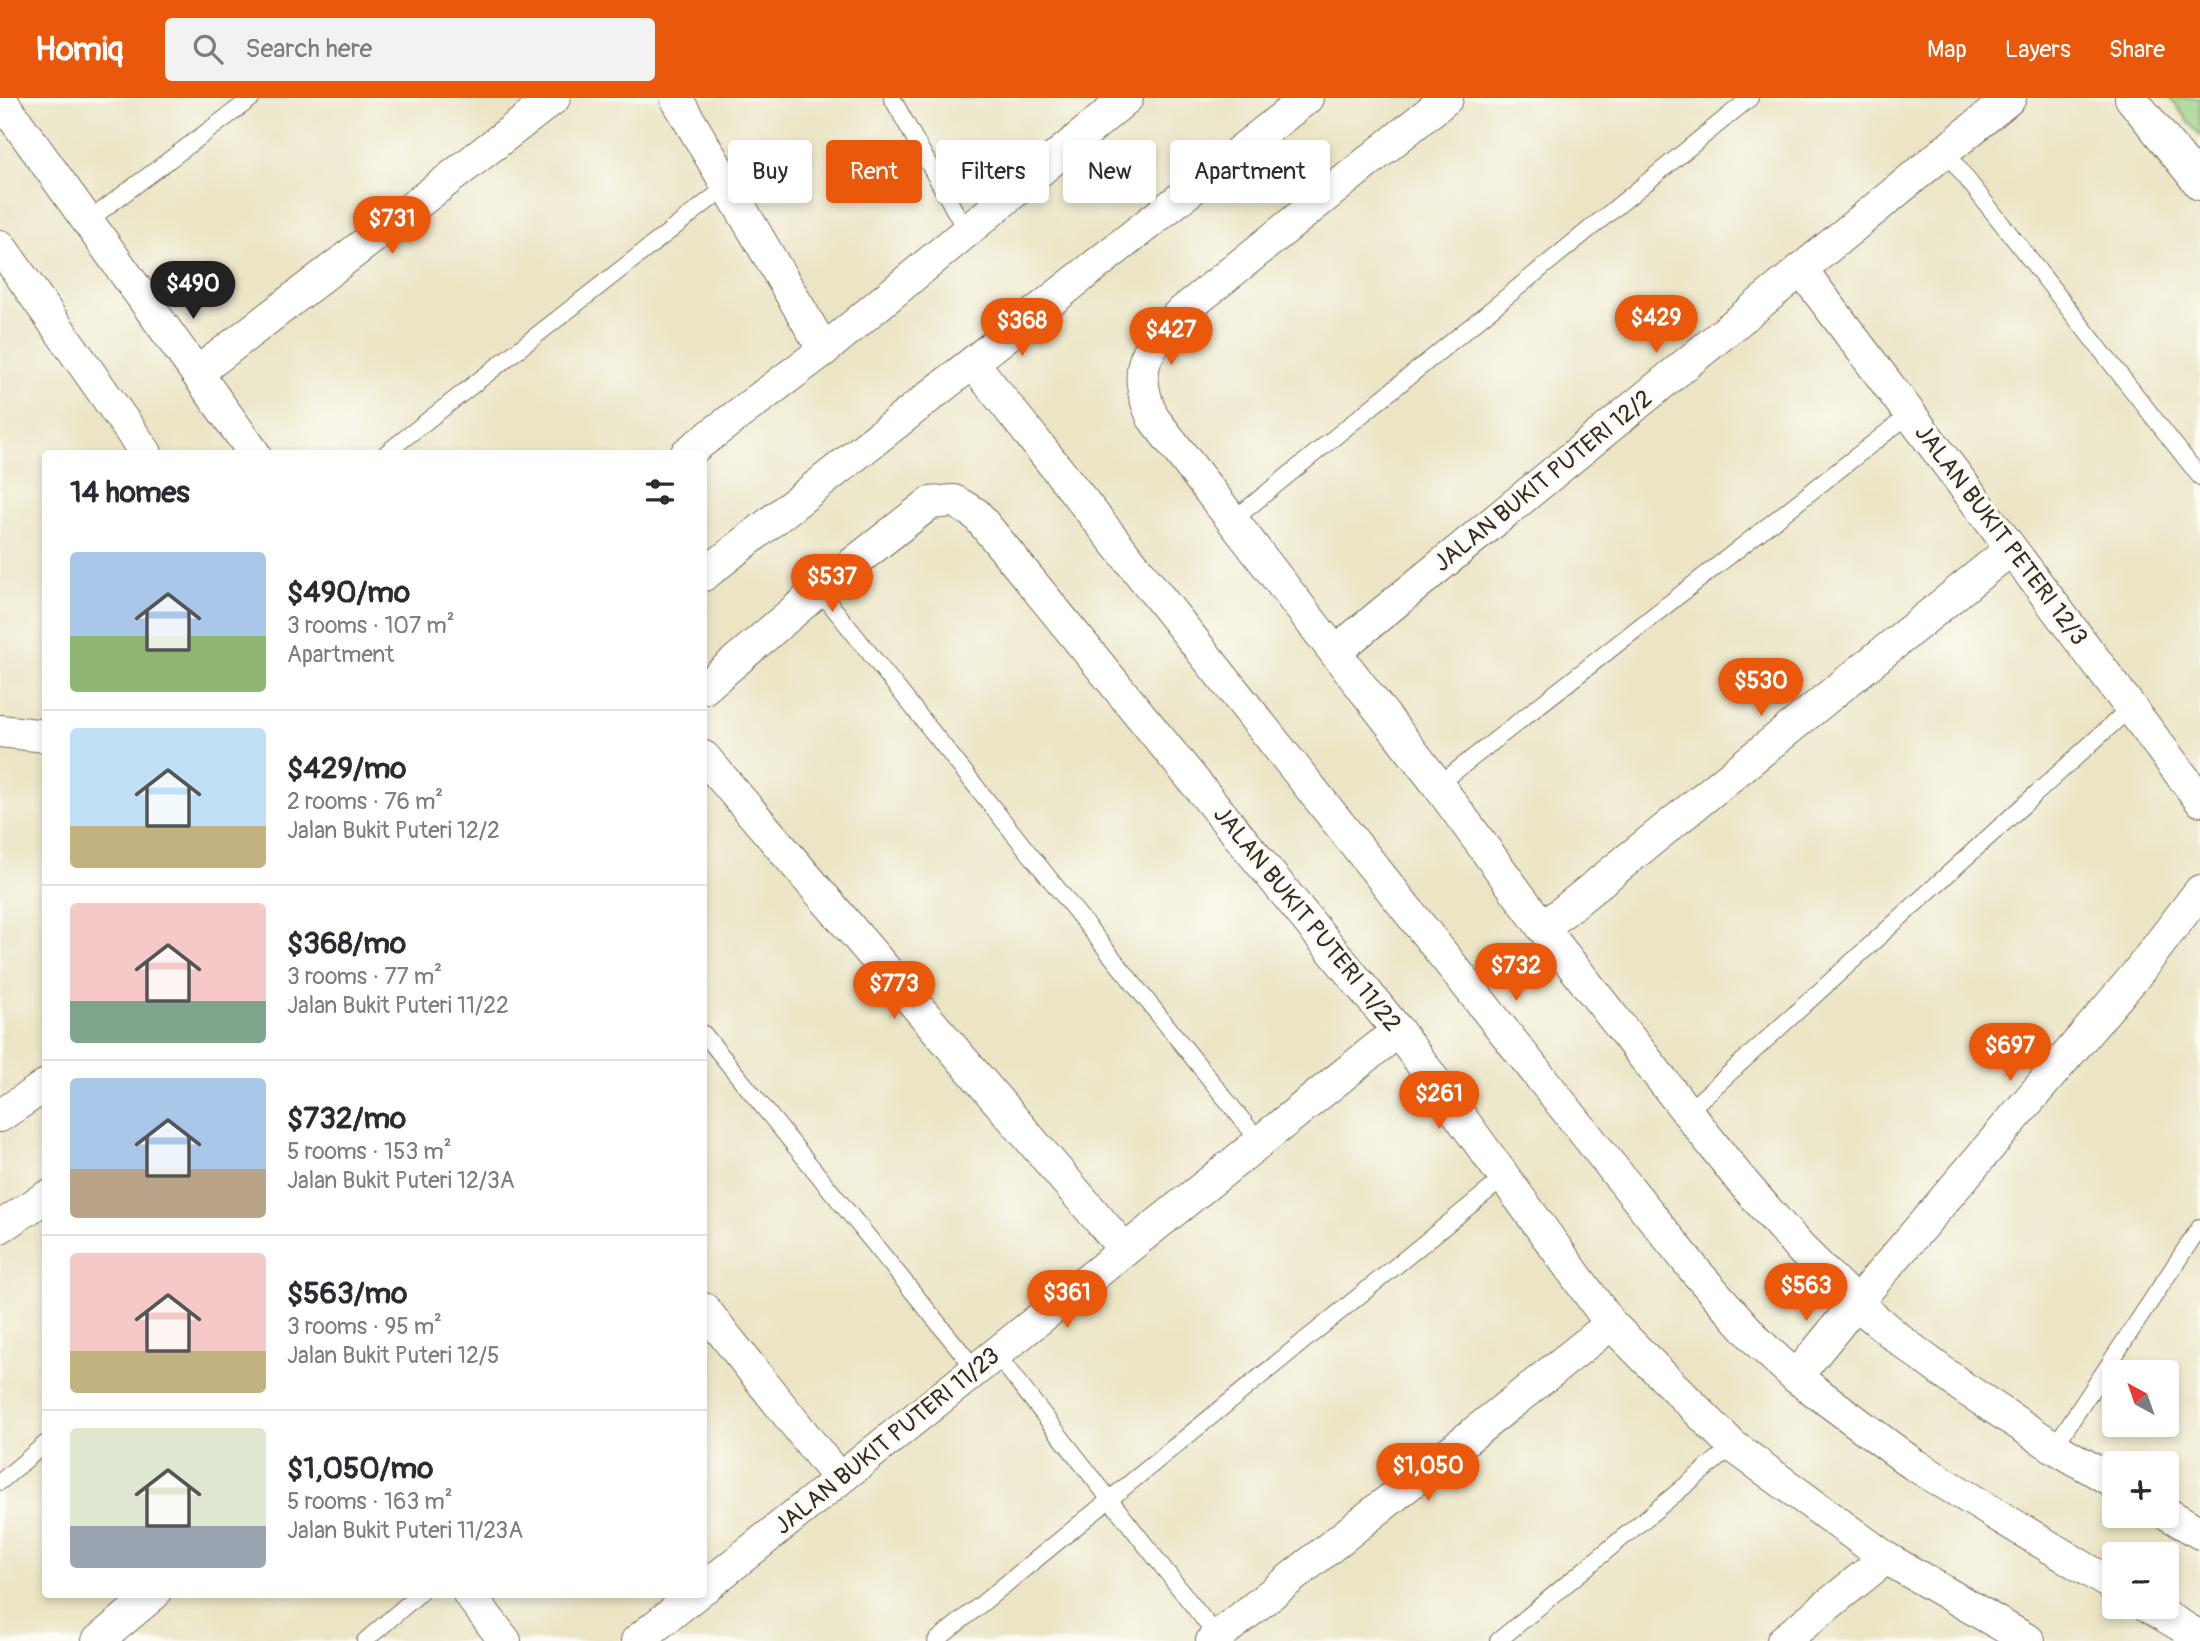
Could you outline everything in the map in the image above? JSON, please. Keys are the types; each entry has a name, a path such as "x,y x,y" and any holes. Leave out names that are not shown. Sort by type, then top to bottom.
{"street":[{"path":"197,373 554,98"},
{"path":"676,98 824,350"},
{"path":"691,450 824,350 966,231 1090,110 1127,98"},
{"path":"707,573 1307,98"},
{"path":"1447,98 1177,316 1156,338 1145,360 1140,379 1143,397 1153,418 1438,785 1543,928 1739,1178 1800,1248 1856,1303 1900,1340 1964,1388 2102,1475"},
{"name":"JALAN BUKIT PUTERI 12/2","path":"1335,652 2010,98"},
{"path":"2131,98 2200,184"},
{"path":"0,99 252,450"},
{"path":"0,246 144,450"},
{"name":"JALAN BUKIT PETERI 12/3","path":"1801,269 2200,800"},
{"path":"973,363 1697,1273 1760,1344 1796,1377 1913,1464 2102,1579"},
{"name":"JALAN BUKIT PUTERI 11/22","path":"819,590 930,503 954,501 976,514 1398,1031 1611,1324 1733,1446 1886,1558 2029,1641"},
{"path":"1543,928 2011,549"},
{"path":"707,685 819,590"},
{"path":"0,731 42,736"},
{"path":"707,761 1125,1250"},
{"path":"1796,1377 2135,976 2200,891"},
{"name":"JALAN BUKIT PUTERI 11/23","path":"707,1582 1398,1031"},
{"path":"0,1116 42,1088"},
{"path":"0,1227 42,1200"},
{"path":"707,1312 839,1479"},
{"path":"1217,1640 1611,1324"},
{"path":"2179,1521 2200,1533"},
{"path":"1783,1641 1886,1558"},
{"path":"98,1641 149,1598"},
{"path":"472,1598 505,1641"},
{"name":"JALAN BUKIT PUTERI 11/23","path":"637,1641 688,1598"},
{"path":"2170,1619 2200,1637"}],"lane":[{"path":"89,220 252,98"},
{"path":"892,98 966,231"},
{"path":"1232,521 1750,98"},
{"path":"1945,151 2200,477"},
{"path":"390,450 726,187"},
{"path":"1438,785 1910,414"},
{"path":"819,590 1259,1142"},
{"path":"1687,1112 2130,708"},
{"path":"707,1037 986,1362 1110,1500 1217,1640"},
{"path":"936,1641 1505,1177"},
{"path":"2054,1447 2200,1227"},
{"path":"0,1482 42,1446"},
{"path":"1498,1641 1733,1446"},
{"path":"365,1641 414,1598"}],"green space":[{"path":"2170,98 2200,98 2200,136"}]}
